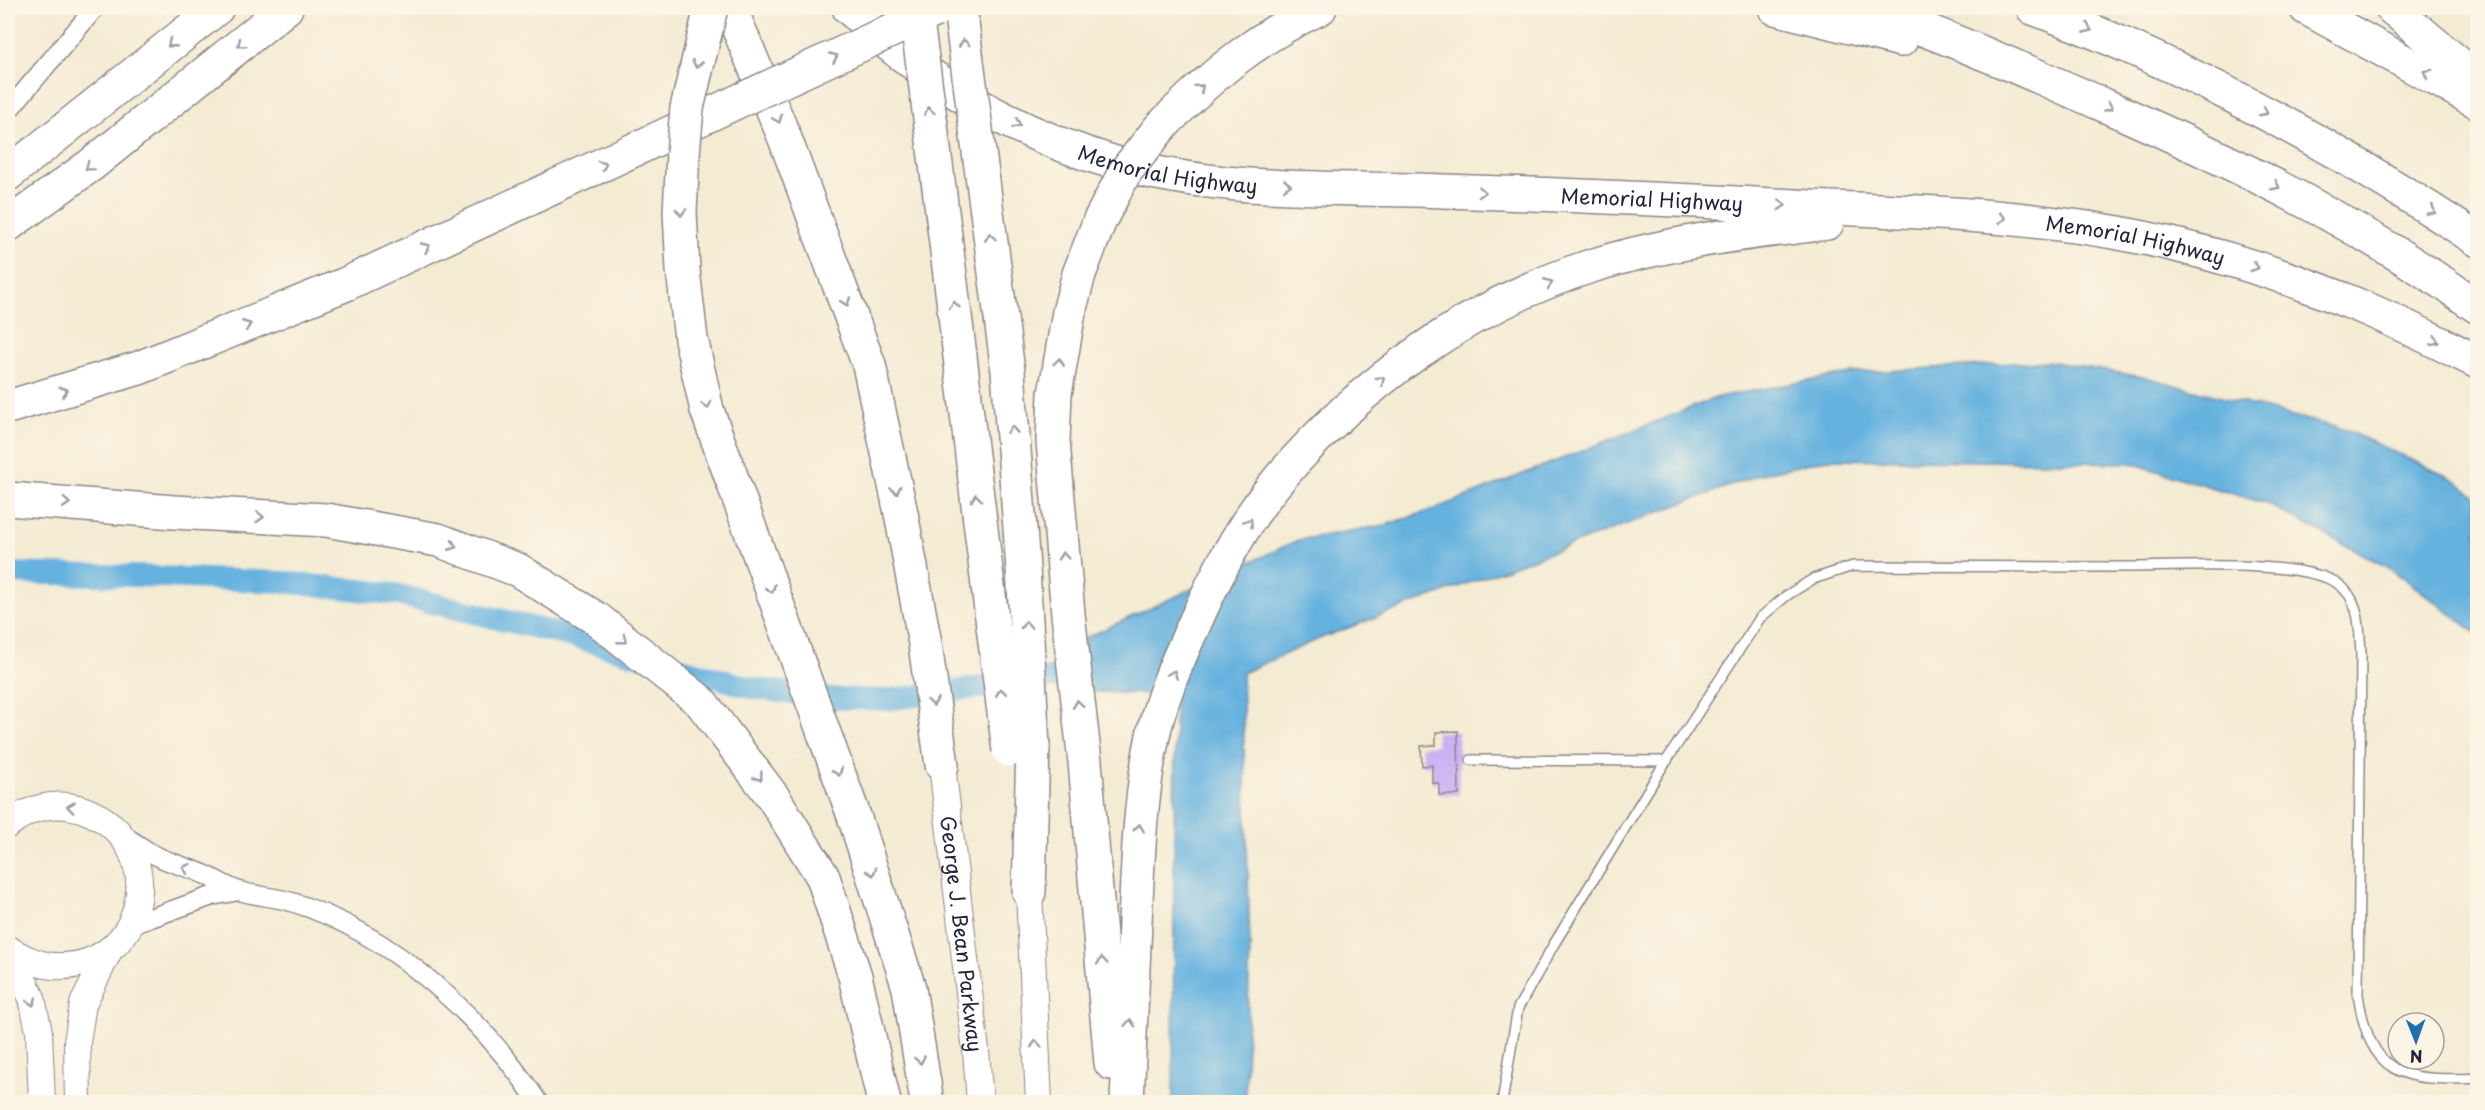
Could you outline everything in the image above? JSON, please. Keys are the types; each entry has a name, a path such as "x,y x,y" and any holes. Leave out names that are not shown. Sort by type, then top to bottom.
{"highway":[{"path":"8,174 217,8"},
{"path":"8,225 91,165 286,8"},
{"path":"711,8 687,108 682,154 680,212 683,270 691,339 707,410 854,816 909,988 927,1102"},
{"path":"730,8 784,136 869,365 902,513 942,765"},
{"name":"Memorial Highway","path":"849,8 900,53 982,108 1054,141 1113,162 1177,176 1253,184 1621,197 1944,213 2009,218 2120,232 2226,258 2296,280 2365,308 2478,362"},
{"path":"915,8 944,217 982,550 1021,748"},
{"path":"8,407 140,369 346,284 941,8"},
{"path":"960,8 1008,371 1023,568 1021,748 1029,892"},
{"path":"1115,1102 1085,762 1068,614 1053,441 1055,394 1061,348 1079,274 1100,220 1125,172 1159,129 1229,62 1293,20 1320,8"},
{"path":"1775,8 1993,63 2055,84"},
{"path":"1867,8 2055,84 2206,150 2309,202 2424,269 2478,307"},
{"path":"2033,8 2146,55 2260,110 2330,148 2478,240"},
{"path":"2306,8 2478,102"},
{"path":"2392,8 2478,80"},
{"path":"1127,1102 1139,833 1155,729 1183,649 1219,572 1245,526 1278,481 1330,424 1409,358 1443,334 1501,303 1586,268 1653,248 1768,230 1869,218 1944,213"},
{"path":"8,499 174,512 326,520 438,540 518,570 597,619 701,702 773,797 823,877 855,976 884,1102"}],"street":[{"path":"8,111 95,8"},
{"name":"George J. Bean Parkway","path":"942,765 980,1102"},
{"path":"8,825 20,815 46,806 74,806 100,816 151,854 204,874 239,891 292,903 314,911 362,935 400,958 450,997 490,1038 538,1102"},
{"path":"78,1102 77,1042 83,1004 109,951 136,913 140,885 136,858 122,834"},
{"path":"128,926 212,896 239,891"},
{"path":"1029,892 1039,1102"},
{"path":"8,949 29,961 54,966 79,964 109,951"},
{"path":"8,949 32,998 39,1032 42,1102"}],"lane":[{"path":"1502,1102 1518,1008 1554,944 1667,760 1760,618 1786,596 1813,579 1852,566 2238,567 2303,572 2336,582 2352,598 2357,611 2360,633 2358,994 2362,1022 2369,1043 2384,1062 2404,1074 2423,1079 2478,1078"},
{"path":"1471,760 1667,760"}],"water":[{"path":"2047,361 2149,378 2346,430 2455,480 2477,498 2477,633 2391,569 2267,504 2131,463 1828,459 1761,474 1321,638 1242,673 1250,947 1245,1102 1173,1102 1175,695 1074,691 1085,638 1298,540 1385,525 1432,510 1718,397 1852,373"}],"building":[{"path":"1458,731 1459,795 1439,795 1439,783 1432,783 1432,765 1422,766 1421,746 1436,745 1436,732"}],"waterway":[{"path":"8,573 283,582 395,594 573,637 752,688 826,698 884,700 1089,673"}]}
